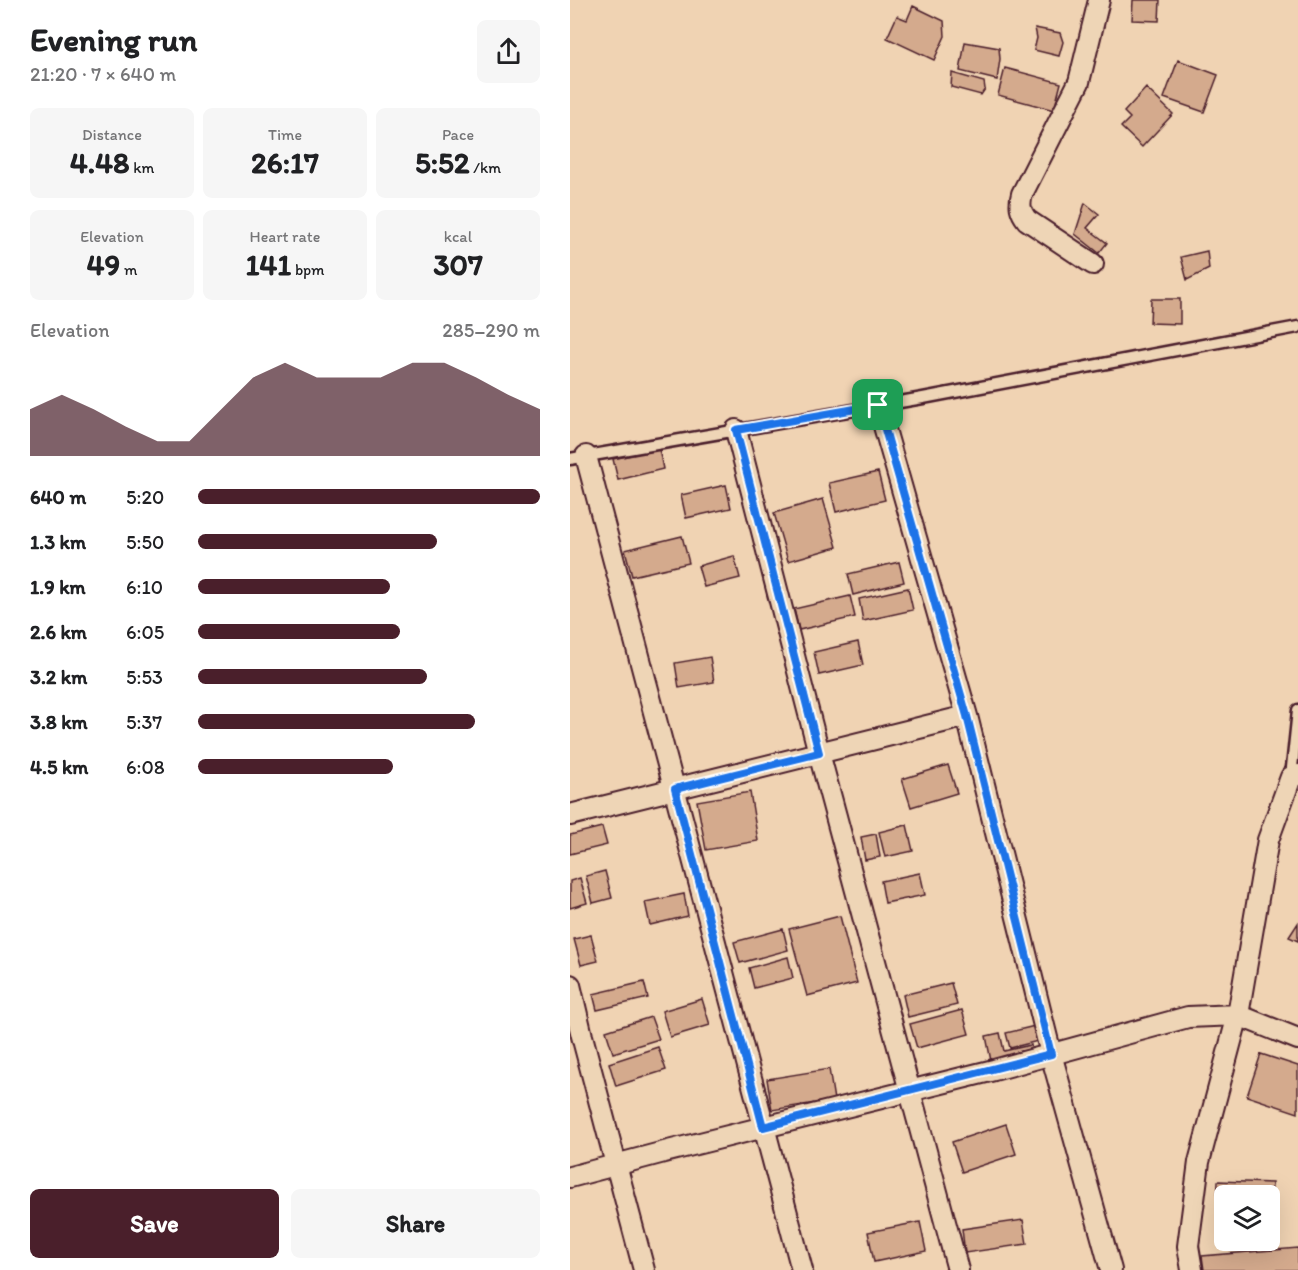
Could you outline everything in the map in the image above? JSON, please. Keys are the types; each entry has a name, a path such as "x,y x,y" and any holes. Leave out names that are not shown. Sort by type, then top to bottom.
{"street":[{"path":"1093,264 1027,220 1021,212 1020,202 1080,82 1099,0"},
{"path":"878,405 967,716 1051,1054 1111,1270"},
{"path":"736,430 819,753 958,1270"},
{"path":"578,458 675,789 802,1270"},
{"path":"570,815 967,716"},
{"path":"1192,1270 1188,1246 1199,1162 1238,1015 1268,840 1295,776"},
{"path":"570,985 644,1270"},
{"path":"570,1177 910,1091 1188,1017 1238,1015 1298,1039"}],"lane":[{"path":"578,458 1298,327"},
{"path":"1295,776 1298,710"}],"building":[{"path":"1133,0 1160,0 1159,21 1132,20"},
{"path":"913,6 944,21 945,36 934,60 887,38 897,16 907,20"},
{"path":"1035,28 1060,33 1063,42 1059,56 1034,50 1037,38"},
{"path":"965,42 999,48 997,80 960,71"},
{"path":"1178,60 1218,75 1204,112 1164,98"},
{"path":"1005,68 1061,83 1054,110 998,95"},
{"path":"952,73 984,82 985,89 981,95 951,87"},
{"path":"1146,88 1173,114 1142,147 1121,127 1130,118 1124,112"},
{"path":"1085,203 1099,214 1087,228 1107,243 1099,253 1075,234"},
{"path":"1207,251 1209,269 1187,280 1181,257"},
{"path":"1151,299 1180,299 1180,324 1150,323"},
{"path":"659,449 663,469 618,480 613,459"},
{"path":"878,472 885,500 836,512 829,483"},
{"path":"726,485 731,508 686,518 681,495"},
{"path":"823,499 837,547 788,561 774,513"},
{"path":"682,536 689,563 632,576 625,550"},
{"path":"734,556 740,578 704,587 698,566"},
{"path":"899,562 904,582 853,595 848,574"},
{"path":"908,588 913,610 863,621 859,599"},
{"path":"850,596 855,617 799,630 794,609"},
{"path":"858,642 863,665 819,675 814,652"},
{"path":"710,657 714,682 679,688 675,663"},
{"path":"948,765 957,793 911,807 902,779"},
{"path":"750,792 758,841 706,850 697,801"},
{"path":"907,825 913,851 885,857 879,832"},
{"path":"602,827 607,845 570,854 570,835"},
{"path":"876,834 880,857 865,860 861,837"},
{"path":"605,871 612,898 593,903 586,876"},
{"path":"920,873 925,895 885,903 881,881"},
{"path":"580,878 587,903 570,908 570,881"},
{"path":"684,894 688,916 650,925 645,902"},
{"path":"840,916 857,983 807,996 789,929"},
{"path":"1298,923 1298,941 1289,937"},
{"path":"783,929 788,950 740,963 734,942"},
{"path":"591,935 598,961 581,965 574,939"},
{"path":"788,957 793,978 754,988 749,968"},
{"path":"644,982 648,998 597,1010 593,994"},
{"path":"951,983 957,1005 908,1017 903,995"},
{"path":"702,999 710,1025 670,1037 662,1011"},
{"path":"962,1010 969,1034 917,1048 910,1024"},
{"path":"651,1017 659,1039 613,1053 606,1031"},
{"path":"1035,1026 1038,1041 1010,1048 1006,1033"},
{"path":"1000,1033 1004,1051 1031,1045 1032,1052 991,1061 986,1036"},
{"path":"658,1047 666,1070 616,1086 609,1063"},
{"path":"1261,1054 1298,1066 1298,1113 1247,1096"},
{"path":"829,1069 834,1100 772,1110 767,1079"},
{"path":"1006,1124 1016,1154 962,1172 952,1142"},
{"path":"1218,1181 1272,1183 1272,1185 1218,1185"},
{"path":"1023,1220 1027,1244 965,1253 962,1229"},
{"path":"920,1222 926,1251 874,1262 868,1232"},
{"path":"1298,1248 1298,1270 1204,1270 1202,1256"}],"route":[{"path":"878,405 967,716 1051,1054 763,1127 675,789 819,753 736,430 878,405"}]}
